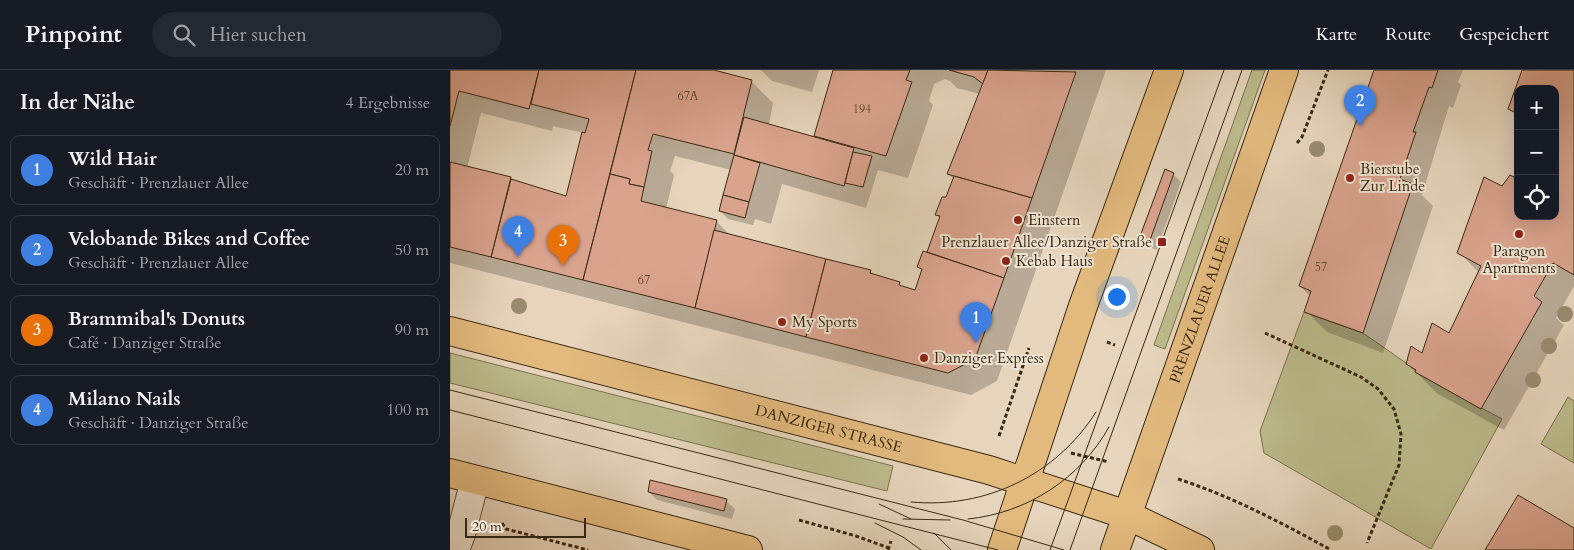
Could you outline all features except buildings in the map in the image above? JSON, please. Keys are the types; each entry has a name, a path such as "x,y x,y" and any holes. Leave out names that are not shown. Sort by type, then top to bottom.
{"main road":[{"path":"1002,550 1082,306 1169,70"},
{"name":"PRENZLAUER ALLEE","path":"1114,550 1284,70"},
{"name":"DANZIGER STRASSE","path":"450,331 1024,481 1127,515 1200,550"},
{"path":"463,476 748,550"}],"street":[{"path":"455,550 461,534 463,476"}],"path":[{"path":"1265,333 1361,377 1378,389 1394,409 1401,434 1399,465 1368,543"},
{"path":"1218,493 1288,526 1331,550"},
{"path":"799,520 889,549 891,541"}],"shaded area":[{"path":"1252,70 1265,70 1165,349 1154,345"},
{"path":"1304,312 1363,333 1416,370 1415,372 1502,419 1431,549 1264,453 1260,431"},
{"path":"450,353 893,466 887,491 450,383"},
{"path":"1568,397 1574,401 1574,463 1541,444"}],"tram line":[{"path":"1050,550 1224,70"},
{"path":"1070,550 1242,70"},
{"path":"450,390 963,520 1064,550"},
{"path":"450,410 998,550"},
{"path":"911,502 939,503 966,500 992,493 1017,483 1040,470 1061,454 1080,434 1096,412"},
{"path":"968,519 1011,509 1031,501 1050,490 1083,462 1097,446 1109,427"},
{"path":"879,504 911,519"},
{"path":"903,519 950,520"},
{"path":"875,523 903,537 921,550"},
{"path":"934,533 951,550"}],"place":[{"name":"Velobande Bikes and Coffee","path":"1360,126"},
{"name":"Bierstube Zur Linde","path":"1350,178"},
{"name":"Einstern","path":"1018,220"},
{"name":"Paragon Apartments","path":"1519,234"},
{"name":"Prenzlauer Allee/Danziger Straße","path":"1162,242"},
{"name":"Milano Nails","path":"518,257"},
{"name":"Kebab Haus","path":"1006,261"},
{"name":"Brammibal's Donuts","path":"563,266"},
{"name":"My Sports","path":"782,322"},
{"name":"Wild Hair","path":"976,343"},
{"name":"Danziger Express","path":"924,358"}]}
